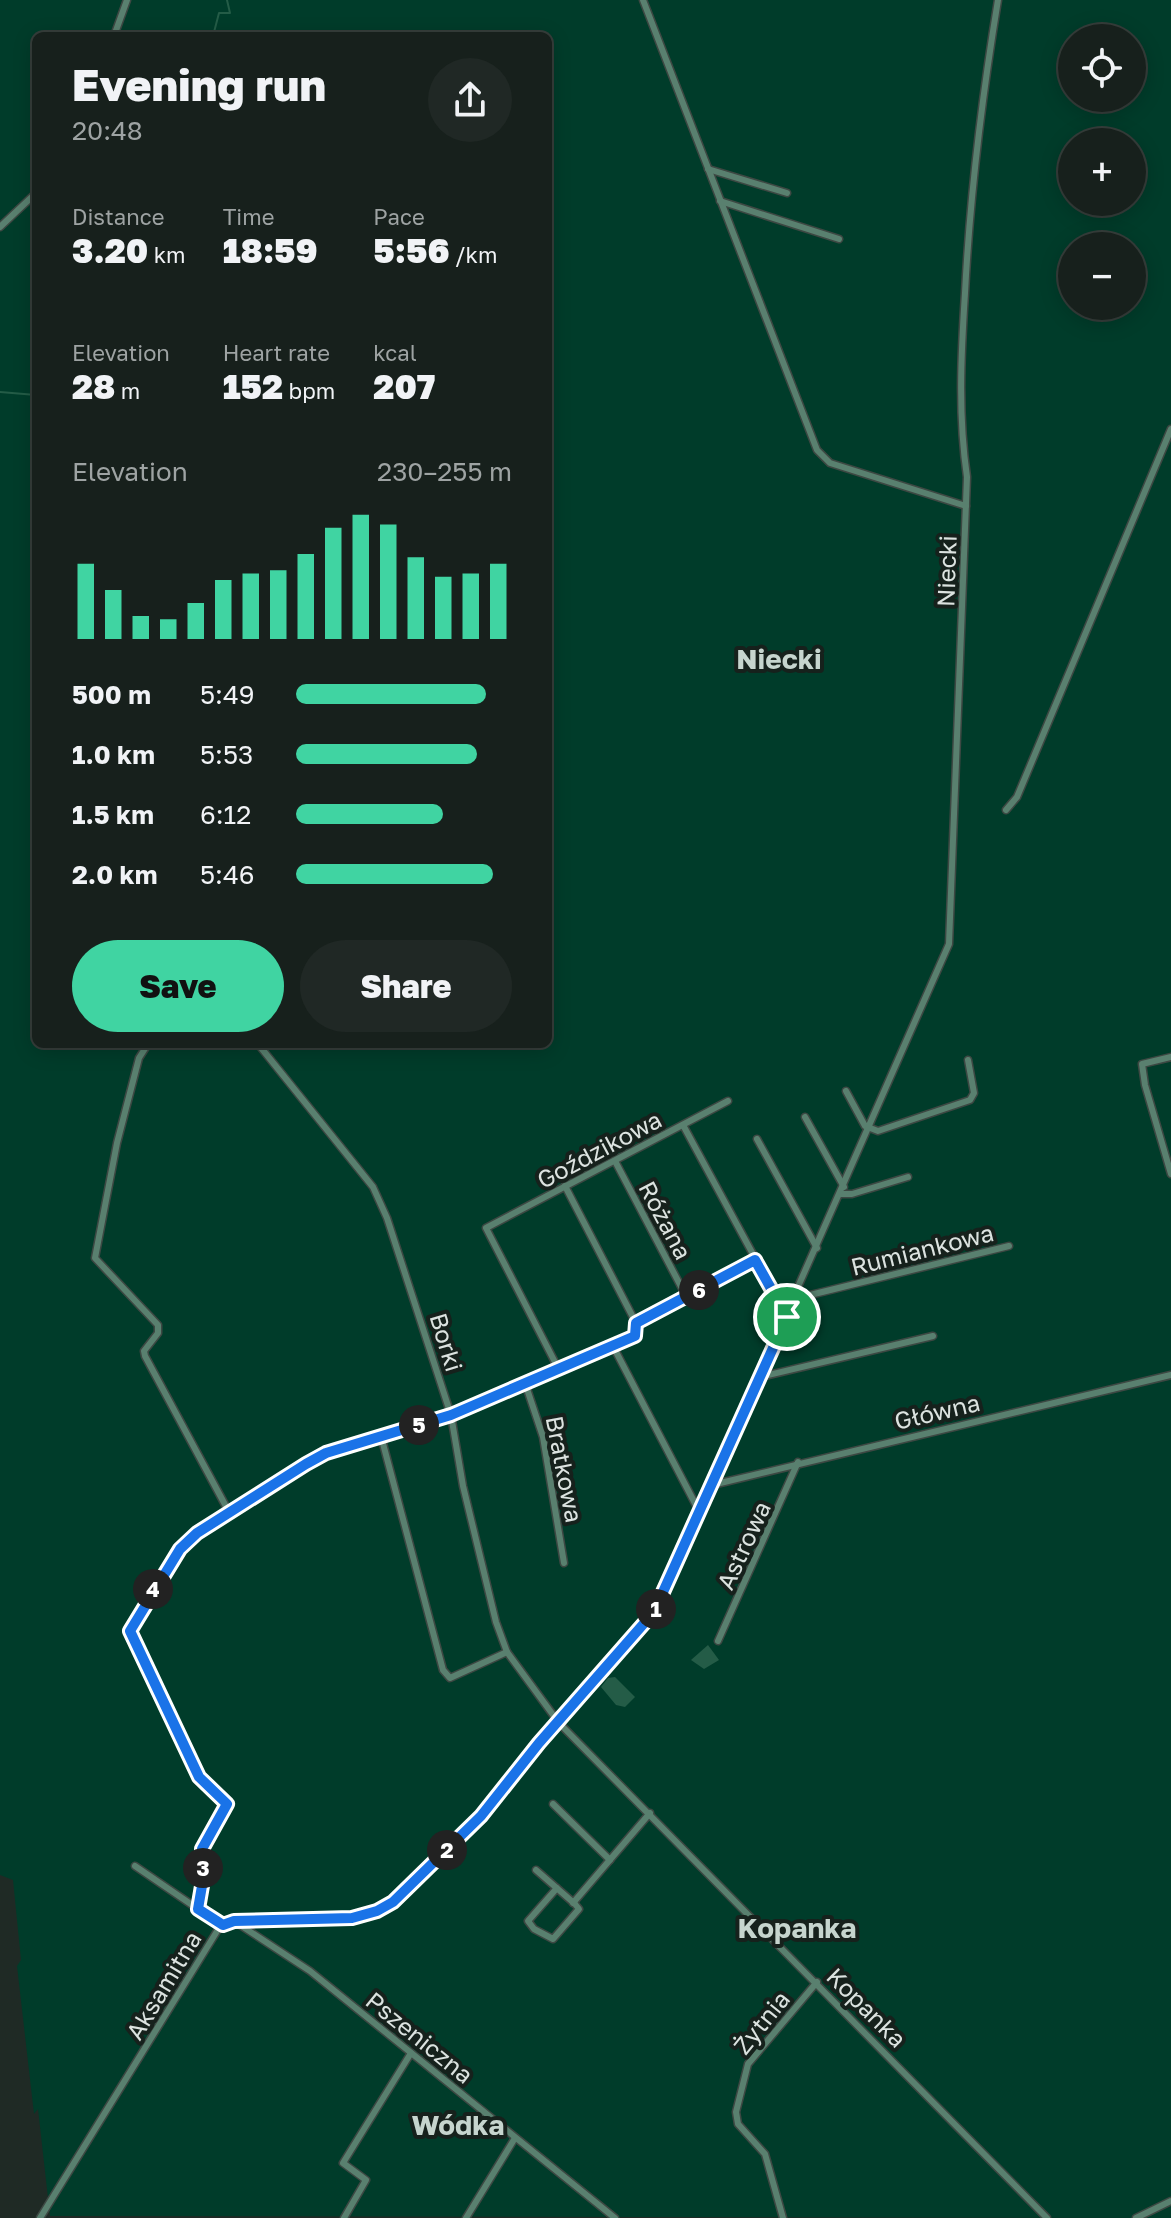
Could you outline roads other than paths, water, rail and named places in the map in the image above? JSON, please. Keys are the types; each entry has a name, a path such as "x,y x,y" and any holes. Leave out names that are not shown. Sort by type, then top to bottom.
{"street":[{"path":"115,32 127,0"},
{"path":"643,0 817,450 824,460 966,506"},
{"name":"Niecki","path":"869,1129 949,944 967,477 960,428 968,228 998,0"},
{"path":"708,169 787,193"},
{"path":"0,227 32,197"},
{"path":"720,201 839,239"},
{"path":"1006,810 1017,797 1171,429"},
{"path":"145,1048 139,1058 117,1143 95,1258 158,1325 158,1333 144,1351 145,1356 229,1512"},
{"name":"Borki","path":"261,1048 373,1187 401,1254 451,1415 483,1574 507,1652 558,1721"},
{"path":"1171,1057 1142,1064 1145,1085 1171,1174"},
{"path":"846,1091 869,1129 878,1131 913,1122 970,1100 974,1093 968,1060"},
{"name":"Goździkowa","path":"559,1370 486,1228 728,1101"},
{"path":"805,1117 842,1190 852,1194 908,1177"},
{"path":"683,1125 787,1317"},
{"name":"Aksamitna","path":"44,2216 223,1925 234,1921 352,1918 386,1906 481,1816 558,1721 654,1612 869,1129"},
{"path":"757,1139 817,1248"},
{"name":"Różana","path":"615,1161 686,1296"},
{"path":"198,1909 203,1880 202,1849 227,1804 199,1777 158,1695 130,1628 180,1549 229,1512 326,1453 451,1415 614,1348 635,1336 636,1323 565,1186"},
{"name":"Rumiankowa","path":"797,1294 806,1296 1009,1246"},
{"path":"636,1323 755,1260"},
{"path":"760,1377 933,1336"},
{"path":"614,1348 700,1513"},
{"name":"Główna","path":"712,1485 1171,1375"},
{"name":"Bratkowa","path":"525,1383 543,1437 564,1563"},
{"path":"381,1436 443,1670 450,1678 507,1652"},
{"name":"Astrowa","path":"718,1641 798,1462"},
{"name":"Kopanka","path":"558,1721 1047,2218"},
{"path":"553,1804 610,1860"},
{"path":"573,1903 650,1813"},
{"path":"135,1866 223,1925"},
{"path":"536,1870 557,1888 579,1909 553,1939 529,1925 531,1917 557,1888"},
{"name":"Pszeniczna","path":"234,1921 240,1929 310,1971 615,2218"},
{"name":"Żytnia","path":"783,2218 765,2154 738,2124 736,2112 748,2064 817,1982"},
{"path":"344,2218 366,2180 343,2163 411,2053"},
{"path":"466,2218 515,2138"},
{"path":"1136,2218 1171,2201"}],"waterway":[{"path":"214,32 219,13 230,13 227,0"},
{"path":"0,392 32,395"}],"district":[{"name":"Niecki","path":"779,658"},
{"name":"Kopanka","path":"797,1927"},
{"name":"Wódka","path":"458,2124"}]}
